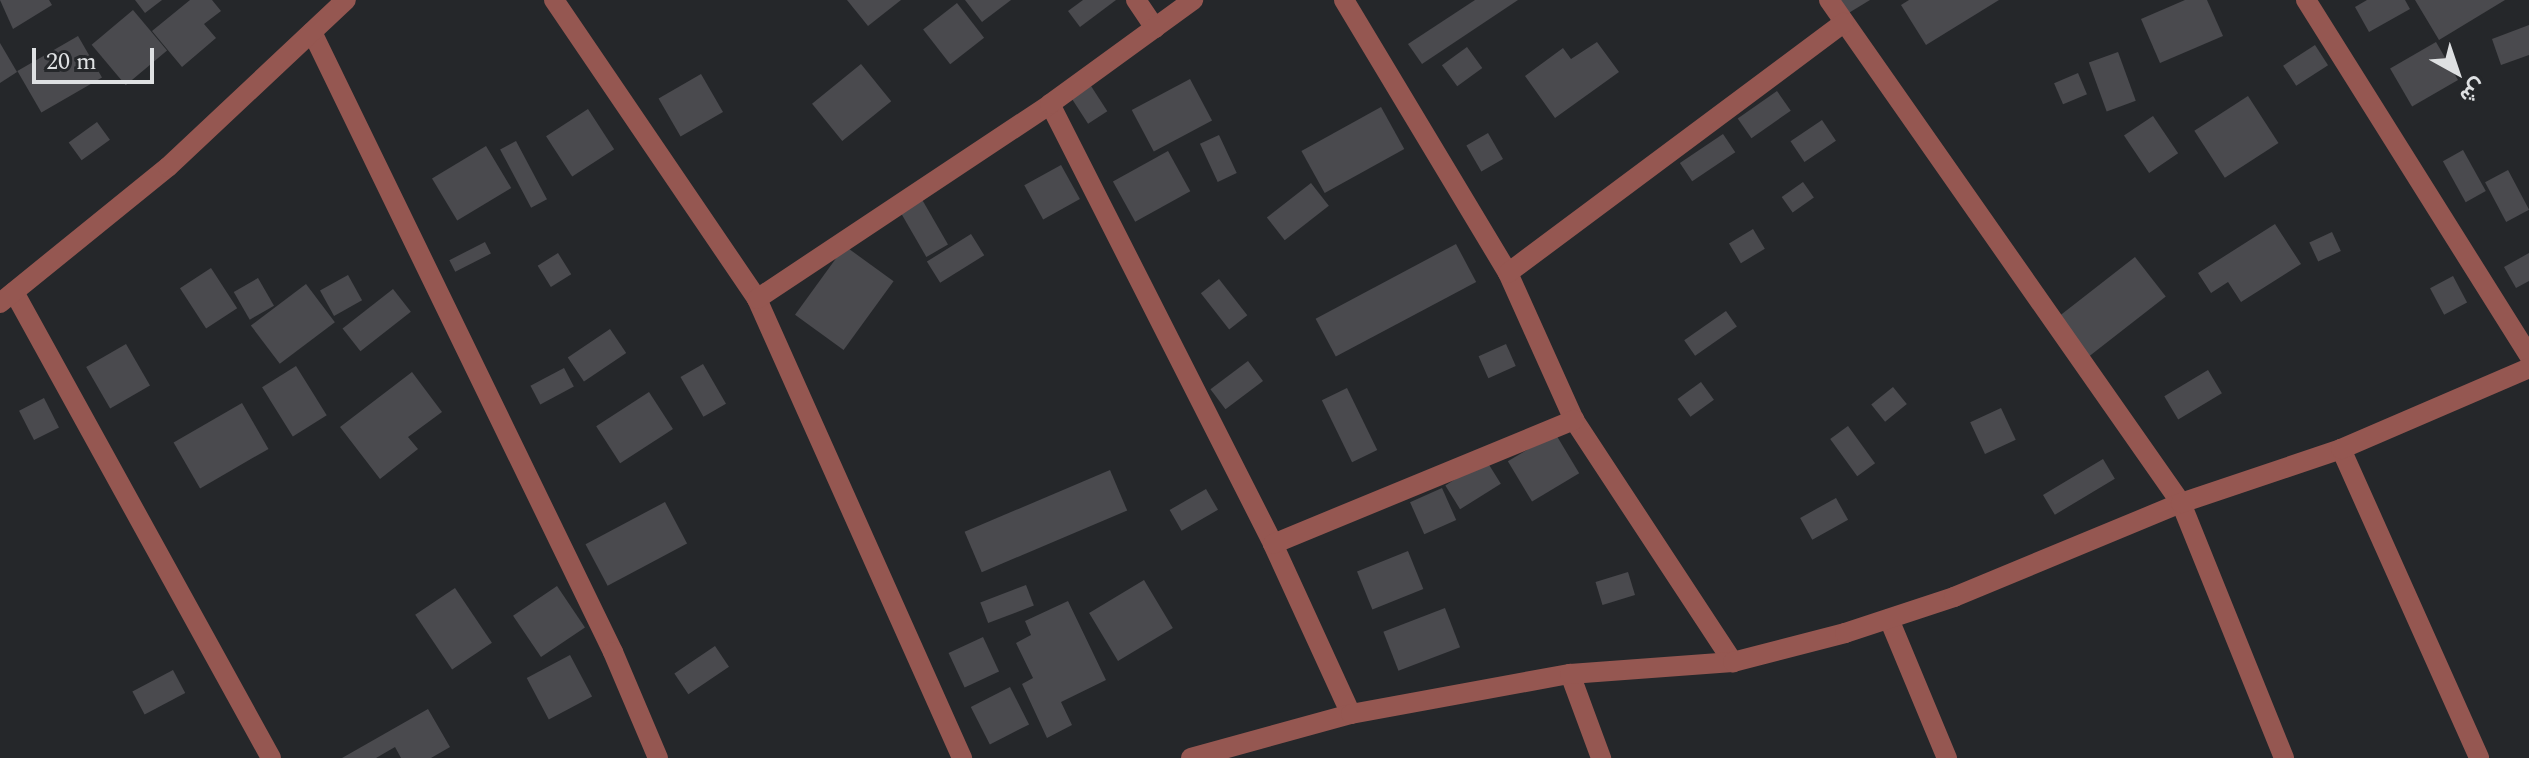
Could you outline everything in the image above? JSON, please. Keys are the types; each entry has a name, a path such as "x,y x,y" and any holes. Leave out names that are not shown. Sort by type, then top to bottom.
{"street":[{"path":"271,758 7,297 168,167 346,0"},
{"path":"554,0 757,299 962,758"},
{"path":"1136,0 1155,28"},
{"path":"757,299 1050,104 1193,0"},
{"path":"1344,0 1508,273 1574,420 1733,662"},
{"path":"1829,0 2181,503 2284,758"},
{"path":"2306,0 2529,356"},
{"path":"1508,273 1844,23"},
{"path":"312,32 613,652 658,758"},
{"path":"1050,104 1273,544 1351,714"},
{"path":"1191,758 1247,751 1351,714 1570,674 1733,662 1889,619 2181,503 2341,449 2529,368"},
{"path":"1273,544 1574,420"},
{"path":"2341,449 2479,758"},
{"path":"1889,619 1947,758"},
{"path":"1570,674 1601,758"}],"building":[{"path":"0,0 49,0 52,5 13,29"},
{"path":"135,0 162,0 145,13"},
{"path":"190,0 212,0 221,11 204,24 216,38 182,67 152,31"},
{"path":"847,0 901,0 868,26"},
{"path":"965,0 1011,0 982,22"},
{"path":"1083,0 1116,0 1080,27 1068,11"},
{"path":"1475,0 1518,0 1422,64 1408,44"},
{"path":"1839,0 1870,0 1847,14"},
{"path":"1909,0 1999,0 1926,45 1901,5"},
{"path":"2185,0 2207,0 2223,36 2160,63 2141,19"},
{"path":"2367,0 2405,0 2410,9 2369,32 2355,7"},
{"path":"2415,0 2505,0 2439,40"},
{"path":"957,3 984,38 950,64 923,29"},
{"path":"133,10 167,51 126,85 92,45"},
{"path":"2529,25 2529,55 2501,65 2492,39"},
{"path":"78,36 102,78 41,113 17,71"},
{"path":"1597,42 1619,72 1555,118 1525,76 1563,48 1571,59"},
{"path":"2436,42 2458,80 2412,107 2390,68"},
{"path":"0,43 17,72 0,83"},
{"path":"2315,45 2328,65 2296,86 2283,66"},
{"path":"1467,47 1482,68 1457,86 1442,65"},
{"path":"2118,52 2136,101 2107,111 2089,63"},
{"path":"861,64 891,101 842,141 812,104"},
{"path":"2078,73 2087,94 2063,104 2054,83"},
{"path":"701,74 723,112 681,137 659,98"},
{"path":"1190,79 1212,120 1154,151 1132,110"},
{"path":"1091,86 1107,111 1088,124 1072,99"},
{"path":"1777,91 1791,111 1751,138 1738,119"},
{"path":"2248,96 2278,143 2225,178 2194,131"},
{"path":"1381,107 1404,149 1325,193 1301,151"},
{"path":"588,109 614,149 572,176 546,136"},
{"path":"2153,116 2178,153 2149,173 2124,136"},
{"path":"1822,120 1836,141 1804,162 1790,141"},
{"path":"97,122 110,140 82,160 69,143"},
{"path":"1488,133 1503,159 1481,171 1466,146"},
{"path":"1723,134 1735,152 1692,181 1680,163"},
{"path":"1219,135 1237,173 1218,182 1200,144"},
{"path":"516,141 547,199 531,208 500,149"},
{"path":"486,146 511,188 457,220 432,178"},
{"path":"2463,150 2486,191 2466,202 2443,161"},
{"path":"1168,151 1190,191 1135,222 1113,182"},
{"path":"1061,165 1080,199 1043,219 1024,185"},
{"path":"2508,170 2529,210 2506,222 2485,182"},
{"path":"1803,182 1814,198 1793,212 1782,197"},
{"path":"1311,183 1329,206 1285,240 1267,217"},
{"path":"920,196 948,244 926,257 898,208"},
{"path":"2275,224 2301,264 2241,302 2228,282 2211,293 2198,273"},
{"path":"1753,229 1765,249 1741,263 1729,243"},
{"path":"2332,232 2341,251 2318,262 2309,243"},
{"path":"971,234 984,255 940,283 927,262"},
{"path":"485,242 491,254 455,272 449,260"},
{"path":"1456,244 1476,282 1336,357 1316,319"},
{"path":"845,246 894,281 844,350 795,315"},
{"path":"558,253 571,274 551,287 538,266"},
{"path":"2529,253 2529,281 2516,288 2504,267"},
{"path":"2135,257 2166,296 2089,357 2058,317"},
{"path":"211,268 237,308 206,328 180,288"},
{"path":"348,275 362,300 334,316 320,291"},
{"path":"2453,276 2467,302 2444,315 2430,288"},
{"path":"258,278 274,306 250,320 234,292"},
{"path":"1219,279 1247,315 1229,329 1201,293"},
{"path":"306,284 335,322 280,364 251,326"},
{"path":"393,289 411,312 360,351 343,328"},
{"path":"1726,311 1737,327 1695,356 1684,340"},
{"path":"610,329 626,353 584,382 568,358"},
{"path":"126,344 150,386 110,409 86,367"},
{"path":"1506,344 1516,366 1488,378 1479,356"},
{"path":"1248,361 1263,381 1226,409 1210,389"},
{"path":"703,364 726,404 703,417 680,377"},
{"path":"296,366 327,415 293,436 262,387"},
{"path":"564,368 574,387 540,404 530,386"},
{"path":"2208,370 2222,393 2178,419 2164,396"},
{"path":"412,372 442,412 408,437 418,449 380,479 340,427"},
{"path":"1701,382 1714,400 1690,417 1678,399"},
{"path":"1893,387 1907,404 1885,422 1871,405"},
{"path":"1347,388 1377,450 1352,462 1322,400"},
{"path":"649,392 673,429 620,463 596,426"},
{"path":"44,398 59,427 34,440 19,411"},
{"path":"242,403 268,449 200,488 174,442"},
{"path":"2001,408 2016,440 1985,454 1970,422"},
{"path":"1848,426 1875,463 1857,476 1830,439"},
{"path":"1555,433 1579,473 1532,502 1508,461"},
{"path":"2103,459 2115,479 2055,515 2043,495"},
{"path":"1486,460 1501,484 1460,509 1445,485"},
{"path":"1110,470 1127,511 982,572 965,532"},
{"path":"1442,488 1456,520 1424,534 1410,502"},
{"path":"1206,489 1218,510 1182,531 1170,510"},
{"path":"1836,498 1848,520 1812,540 1800,518"},
{"path":"665,502 687,543 608,586 586,544"},
{"path":"1408,551 1423,589 1372,610 1357,572"},
{"path":"1628,572 1635,595 1603,605 1595,582"},
{"path":"1144,580 1173,628 1118,661 1089,613"},
{"path":"1026,585 1034,606 988,623 980,603"},
{"path":"557,586 585,627 541,657 513,616"},
{"path":"455,588 492,643 452,670 415,615"},
{"path":"1068,601 1106,680 1061,702 1072,725 1047,738 1022,684 1033,678 1016,643 1031,635 1025,621"},
{"path":"1445,608 1460,647 1398,671 1383,632"},
{"path":"983,637 999,671 965,687 949,653"},
{"path":"715,646 729,667 688,694 674,673"},
{"path":"570,655 592,696 549,720 527,678"},
{"path":"173,670 185,693 145,715 132,692"},
{"path":"1010,687 1029,724 990,744 971,707"},
{"path":"428,709 450,747 431,758 401,758 395,747 376,758 342,758"}]}
